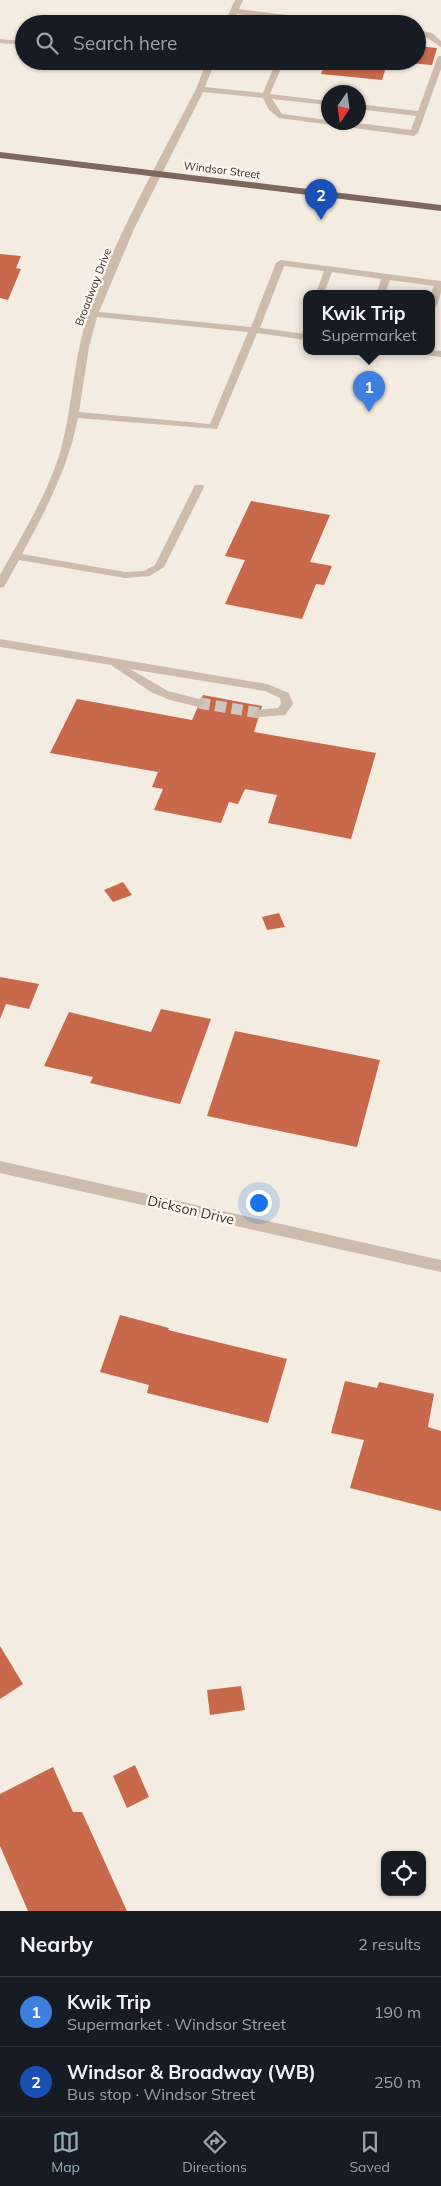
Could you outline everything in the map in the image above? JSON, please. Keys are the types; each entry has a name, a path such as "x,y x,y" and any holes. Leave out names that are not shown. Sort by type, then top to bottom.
{"main road":[{"name":"Windsor Street","path":"0,155 441,208"}],"street":[{"path":"232,15 239,0"},
{"path":"234,11 259,15"},
{"path":"426,34 441,44"},
{"path":"0,41 15,42"},
{"path":"266,95 276,113 285,118 414,133 441,58"},
{"name":"Broadway Drive","path":"0,585 54,482 66,451 88,329 109,273 200,89 207,70"},
{"path":"266,95 276,70"},
{"path":"200,89 321,102"},
{"path":"366,107 420,114"},
{"path":"74,415 214,427 281,263 440,284 435,298"},
{"path":"321,290 329,269"},
{"path":"382,290 386,277"},
{"path":"94,314 303,337"},
{"path":"15,556 125,575 146,574 159,567 199,487"},
{"path":"0,643 267,688 285,696 286,704 281,712 260,713"},
{"path":"112,662 154,691 199,703"},
{"name":"Dickson Drive","path":"0,1167 441,1266"}],"building":[{"path":"426,47 437,48 432,65 426,64"},
{"path":"323,70 385,70 382,80 321,74"},
{"path":"0,254 21,256 16,268 21,269 8,300 0,298"},
{"path":"251,501 330,515 310,562 332,566 324,585 316,584 302,619 225,604 245,560 225,556"},
{"path":"203,695 262,706 254,732 376,753 351,839 268,823 277,795 245,789 238,804 229,802 221,823 154,810 163,789 152,787 158,772 50,753 77,699 192,720"},
{"path":"123,882 132,895 113,902 104,890"},
{"path":"279,913 285,927 267,930 262,917"},
{"path":"0,977 39,984 29,1009 6,1004 0,1019"},
{"path":"161,1009 211,1019 180,1104 90,1083 93,1077 44,1066 69,1012 151,1032"},
{"path":"235,1031 380,1060 357,1147 207,1116"},
{"path":"120,1315 169,1328 168,1330 287,1359 268,1423 147,1393 149,1385 100,1372"},
{"path":"345,1381 377,1388 379,1382 434,1394 428,1427 441,1431 441,1511 350,1488 364,1440 331,1433"},
{"path":"0,1646 23,1684 0,1699"},
{"path":"241,1686 245,1710 210,1715 207,1690"},
{"path":"135,1765 149,1797 127,1808 113,1776"},
{"path":"53,1767 73,1812 82,1812 127,1911 28,1911 0,1846 0,1794"}],"tunnel":[{"path":"199,703 260,713"}],"place":[{"name":"Windsor & Broadway (WB)","path":"321,220"},
{"name":"Kwik Trip","path":"369,412"}]}
